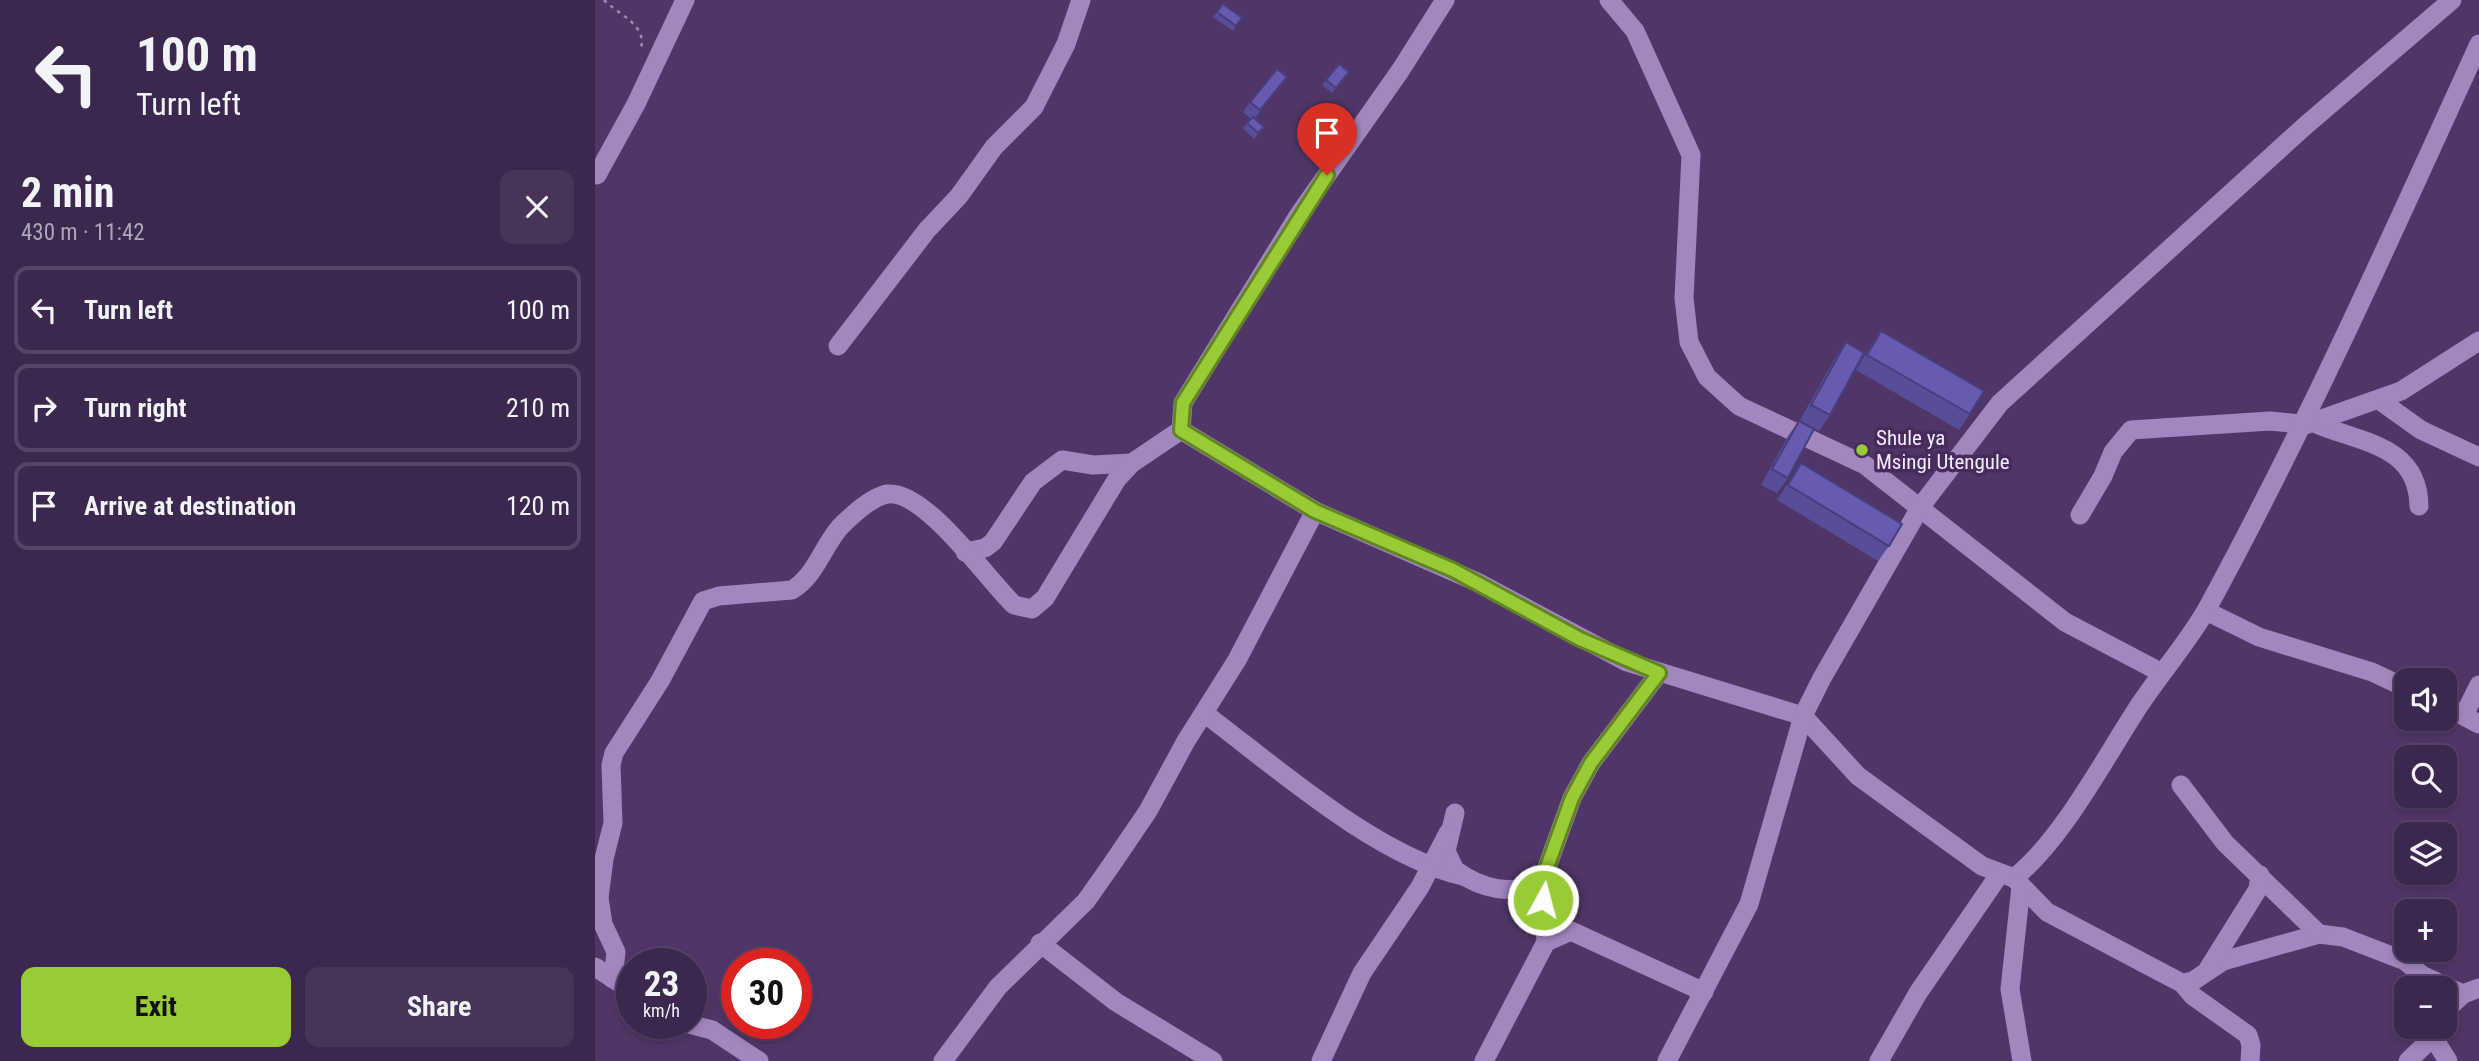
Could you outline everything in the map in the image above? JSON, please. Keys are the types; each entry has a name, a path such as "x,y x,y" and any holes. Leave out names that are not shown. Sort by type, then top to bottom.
{"street":[{"path":"597,175 636,104 685,0"},
{"path":"838,346 995,147 1034,107 1066,44 1081,0"},
{"path":"1181,430 1183,403 1299,216 1400,72 1445,0"},
{"path":"1609,0 1635,32 1691,155 1684,298 1689,342 1707,377 1739,406 1865,465 1921,506 2065,622 2161,672"},
{"path":"1667,1061 1749,904 1803,716 1921,506 2000,403 2305,126 2452,0"},
{"path":"1879,1061 1919,993 2011,880 2038,854 2078,801 2161,672 2206,611 2304,424 2479,44"},
{"path":"2304,424 2379,400 2429,374 2479,341"},
{"path":"2379,400 2421,430 2479,457"},
{"path":"2080,515 2103,476 2113,452 2130,430 2270,421 2304,424 2381,448 2402,460 2418,487 2419,506"},
{"path":"613,979 616,953 603,923 599,898 613,823 611,765 614,753 660,681 703,601 719,596 792,590 817,565 840,528 860,510 885,494 894,494 923,507 1014,606 1033,609 1045,598 1117,479 1132,463 1181,430"},
{"path":"1181,430 1315,511 1441,565 1580,639 1659,673 1803,716 1858,776 2011,880 2047,912 2182,983 2193,996 2248,1035 2251,1045 2250,1061"},
{"path":"965,552 985,548 993,542 1033,482 1062,460 1093,465 1132,463"},
{"path":"943,1061 998,987 1093,892 1148,811 1237,660 1315,511"},
{"path":"2206,611 2259,637 2372,672 2394,682"},
{"path":"1484,1061 1546,942 1542,881 1572,798 1591,763 1659,673"},
{"path":"2471,719 2479,685"},
{"path":"1204,713 1369,834 1430,867 1492,888 1517,891 1542,881"},
{"path":"2181,785 2225,842 2319,934"},
{"path":"1321,1061 1362,973 1420,887 1448,833 1455,813"},
{"path":"1448,833 1446,851 1449,862 1463,876"},
{"path":"2208,970 2258,889 2260,875"},
{"path":"2011,880 2010,989 2022,1061"},
{"path":"1546,942 1571,931 1704,992"},
{"path":"2182,983 2193,981 2224,961 2319,934 2343,937 2384,952 2405,961 2419,976"},
{"path":"1040,943 1116,1002 1213,1061"},
{"path":"595,967 616,981"},
{"path":"707,1029 759,1061"},
{"path":"2408,1061 2427,1039"},
{"path":"2437,1039 2448,1061"}],"path":[{"path":"604,0 639,28 643,35 640,51"}],"building":[{"path":"1223,4 1242,18 1236,26 1217,12"},
{"path":"1339,64 1349,72 1336,88 1326,80"},
{"path":"1277,69 1287,77 1260,110 1250,102"},
{"path":"1253,117 1264,127 1258,133 1247,123"},
{"path":"1881,331 1984,391 1970,414 1867,355"},
{"path":"1846,342 1864,353 1830,415 1811,405"},
{"path":"1799,421 1814,429 1788,478 1772,469"},
{"path":"1801,463 1902,524 1889,546 1788,485"}],"place":[{"name":"Shule ya Msingi Utengule","path":"1862,450"}],"route":[{"path":"1327,175 1183,403 1181,430 1195,441 1315,511 1453,570 1580,639 1627,662 1659,673 1591,763 1572,798 1542,881 1543,900"}]}
